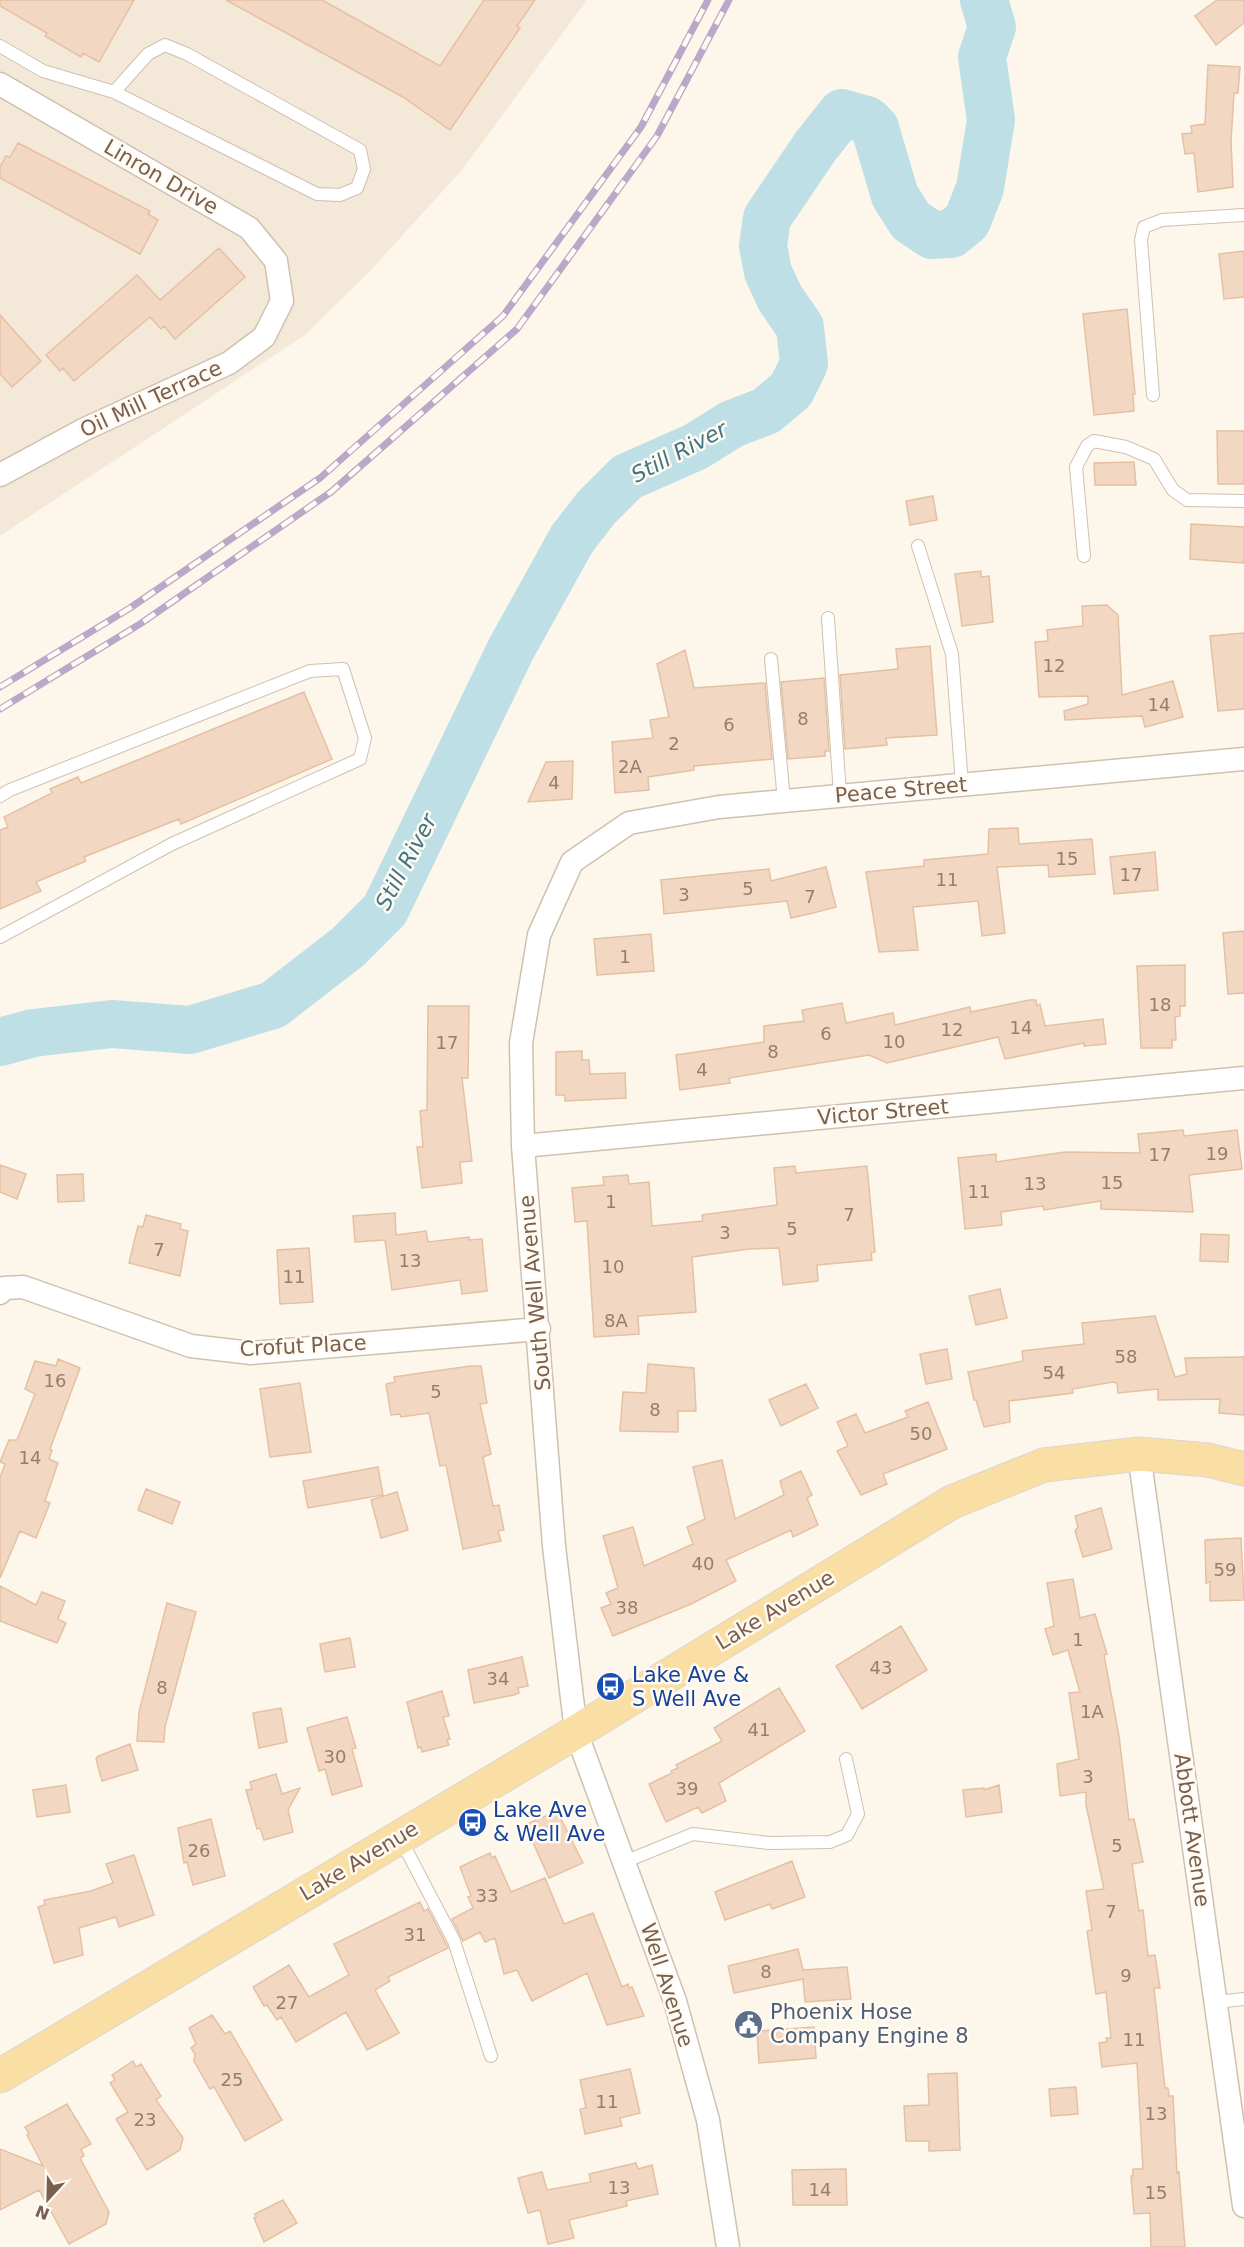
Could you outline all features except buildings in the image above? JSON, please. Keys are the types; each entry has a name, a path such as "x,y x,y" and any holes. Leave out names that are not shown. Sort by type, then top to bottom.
{"main road":[{"name":"Lake Avenue","path":"0,2076 576,1732 952,1502 1044,1465 1139,1454 1208,1460 1244,1469"}],"street":[{"name":"Linron Drive","path":"0,84 249,228 276,261 282,301"},
{"name":"Oil Mill Terrace","path":"0,475 85,429 229,363 264,337 282,301"},
{"name":"Peace Street","path":"572,862 628,823 719,807 1244,759"},
{"name":"South Well Avenue","path":"572,862 539,935 522,1032 523,1146 539,1329 554,1546 576,1732"},
{"name":"Victor Street","path":"523,1146 1244,1078"},
{"name":"Crofut Place","path":"2,1291 23,1287 191,1346 251,1353 539,1329"},
{"name":"Abbott Avenue","path":"1139,1454 1244,2206"},
{"name":"Well Avenue","path":"576,1732 675,2001 708,2120 728,2247"}],"lane":[{"path":"0,46 43,71 114,92 317,194 340,195 357,188 364,169 360,150 187,54 165,45 148,54 114,92"},
{"path":"1153,395 1141,240 1144,228 1162,220 1244,215"},
{"path":"1084,556 1076,467 1087,446 1094,441 1126,447 1154,459 1173,490 1187,500 1244,501"},
{"path":"918,546 952,654 962,784"},
{"path":"828,618 840,795"},
{"path":"771,659 784,801"},
{"path":"0,796 10,790 310,671 343,669 365,738 360,759 172,844 0,937"},
{"path":"624,1862 693,1834 769,1843 830,1842 847,1835 858,1815 846,1759"},
{"path":"399,1837 454,1941 491,2056"},
{"path":"1216,2002 1244,1999"}],"shaded area":[{"path":"0,0 587,0 462,170 370,271 305,335 0,536"}],"waterway":[{"name":"Still River","path":"0,1042 33,1033 112,1024 190,1030 273,1005 348,947 385,910 511,649 572,539 596,508 627,477 695,447 732,424 766,411 791,390 804,364 800,327 780,298 768,272 763,246 767,218 815,147 842,113 867,120 875,128 895,196 911,221 932,235 951,234 967,221 980,188 991,120 982,57 992,27 984,0"}],"railway":[{"path":"0,687 130,608 320,478 503,316 641,127 708,0"},
{"path":"0,709 140,624 331,492 517,329 657,136 729,0"}],"place":[{"name":"Lake Ave & S Well Ave","path":"611,1687"},
{"name":"Lake Ave & Well Ave","path":"472,1822"},
{"name":"Phoenix Hose Company Engine 8","path":"749,2024"}]}
